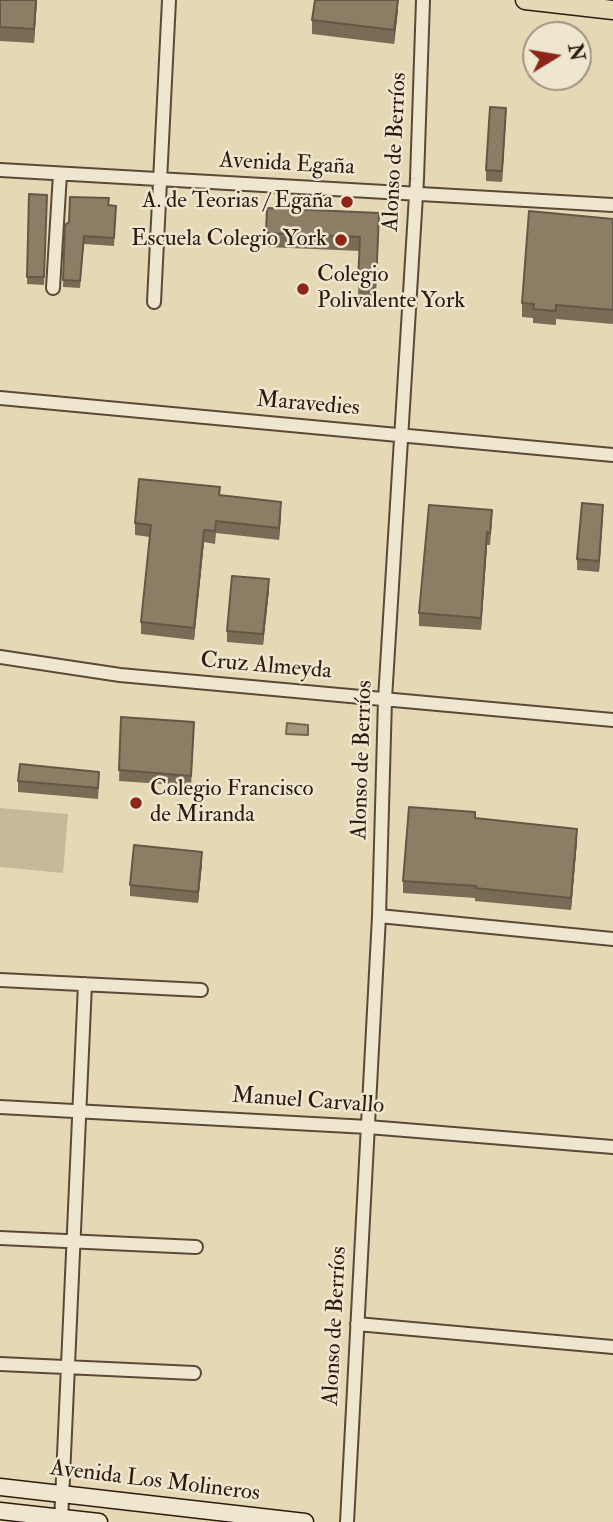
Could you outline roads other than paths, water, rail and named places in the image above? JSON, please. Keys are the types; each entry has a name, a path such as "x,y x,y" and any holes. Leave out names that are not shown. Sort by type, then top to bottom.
{"main road":[{"path":"525,0 613,10"}],"street":[{"path":"154,302 169,0"},
{"name":"Alonso de Berríos","path":"347,1522 379,916 386,699 416,193 423,0"},
{"name":"Avenida Egaña","path":"0,170 613,205"},
{"path":"53,288 60,173"},
{"name":"Maravedies","path":"0,398 613,455"},
{"name":"Cruz Almeyda","path":"0,657 120,675 613,720"},
{"path":"379,916 613,939"},
{"path":"0,980 201,990"},
{"path":"61,1520 85,984"},
{"name":"Manuel Carvallo","path":"0,1107 368,1127 613,1147"},
{"path":"0,1238 196,1247"},
{"path":"358,1324 613,1347"},
{"path":"0,1364 194,1373"},
{"name":"Avenida Los Molineros","path":"0,1487 305,1522"},
{"name":"Avenida Los Molineros","path":"0,1511 61,1520 99,1522"}],"place":[{"name":"A. de Teorias / Egaña","path":"347,202"},
{"name":"Escuela Colegio York","path":"341,240"},
{"name":"Colegio Polivalente York","path":"303,289"},
{"name":"Colegio Francisco de Miranda","path":"136,803"}]}
